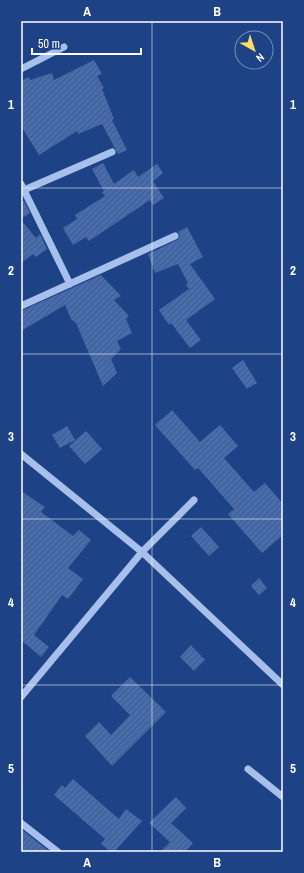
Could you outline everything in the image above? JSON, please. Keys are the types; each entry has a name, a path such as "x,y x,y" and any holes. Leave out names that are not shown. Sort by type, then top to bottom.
{"street":[{"path":"21,69 64,47"},
{"path":"70,284 22,187 112,152"},
{"path":"21,306 175,236"},
{"path":"21,454 142,552 283,684"},
{"path":"21,697 142,552 194,500"},
{"path":"248,769 283,797"},
{"path":"21,823 58,852"}],"building":[{"path":"94,60 102,74 97,76 104,88 102,89 114,119 112,120 127,150 118,154 102,124 78,134 77,131 39,155 21,126 21,81 29,77 30,80 52,73 54,80"},
{"path":"103,163 114,184 134,170 138,177 157,164 163,173 153,181 164,198 153,205 150,200 89,241 86,237 73,245 63,228 77,219 75,215 105,196 102,192 104,191 92,169"},
{"path":"24,201 30,213 21,219 21,204"},
{"path":"21,220 36,238 40,234 47,249 36,257 33,254 21,263"},
{"path":"187,227 203,257 190,264 215,299 186,320 201,340 190,348 171,323 169,325 159,310 189,289 186,285 188,283 178,264 155,273 148,254 177,240 180,236 178,232"},
{"path":"101,275 121,296 114,300 129,316 126,319 132,333 117,341 121,349 111,359 117,373 103,386 76,323 71,319 65,305 21,331 21,311"},
{"path":"243,360 257,383 247,389 232,368"},
{"path":"172,410 200,442 220,425 238,446 224,458 254,492 265,483 283,504 283,535 262,553 228,514 234,509 198,468 195,470 155,425"},
{"path":"67,426 75,440 60,448 52,435"},
{"path":"86,431 102,449 85,464 69,446"},
{"path":"21,491 45,507 41,512 73,536 79,530 91,540 68,568 83,579 68,599 62,595 34,635 49,647 41,657 21,640"},
{"path":"201,527 219,547 209,556 191,536"},
{"path":"259,578 267,588 259,595 251,586"},
{"path":"191,645 205,660 194,671 180,657"},
{"path":"130,677 166,712 112,766 85,736 99,722 111,735 130,715 111,696"},
{"path":"73,779 119,819 126,809 142,821 114,852 111,852 101,844 105,839 54,795 62,785 65,788"},
{"path":"176,797 186,808 171,823 193,843 185,852 160,852 170,842 149,823"},
{"path":"21,829 50,852 21,852"}]}
